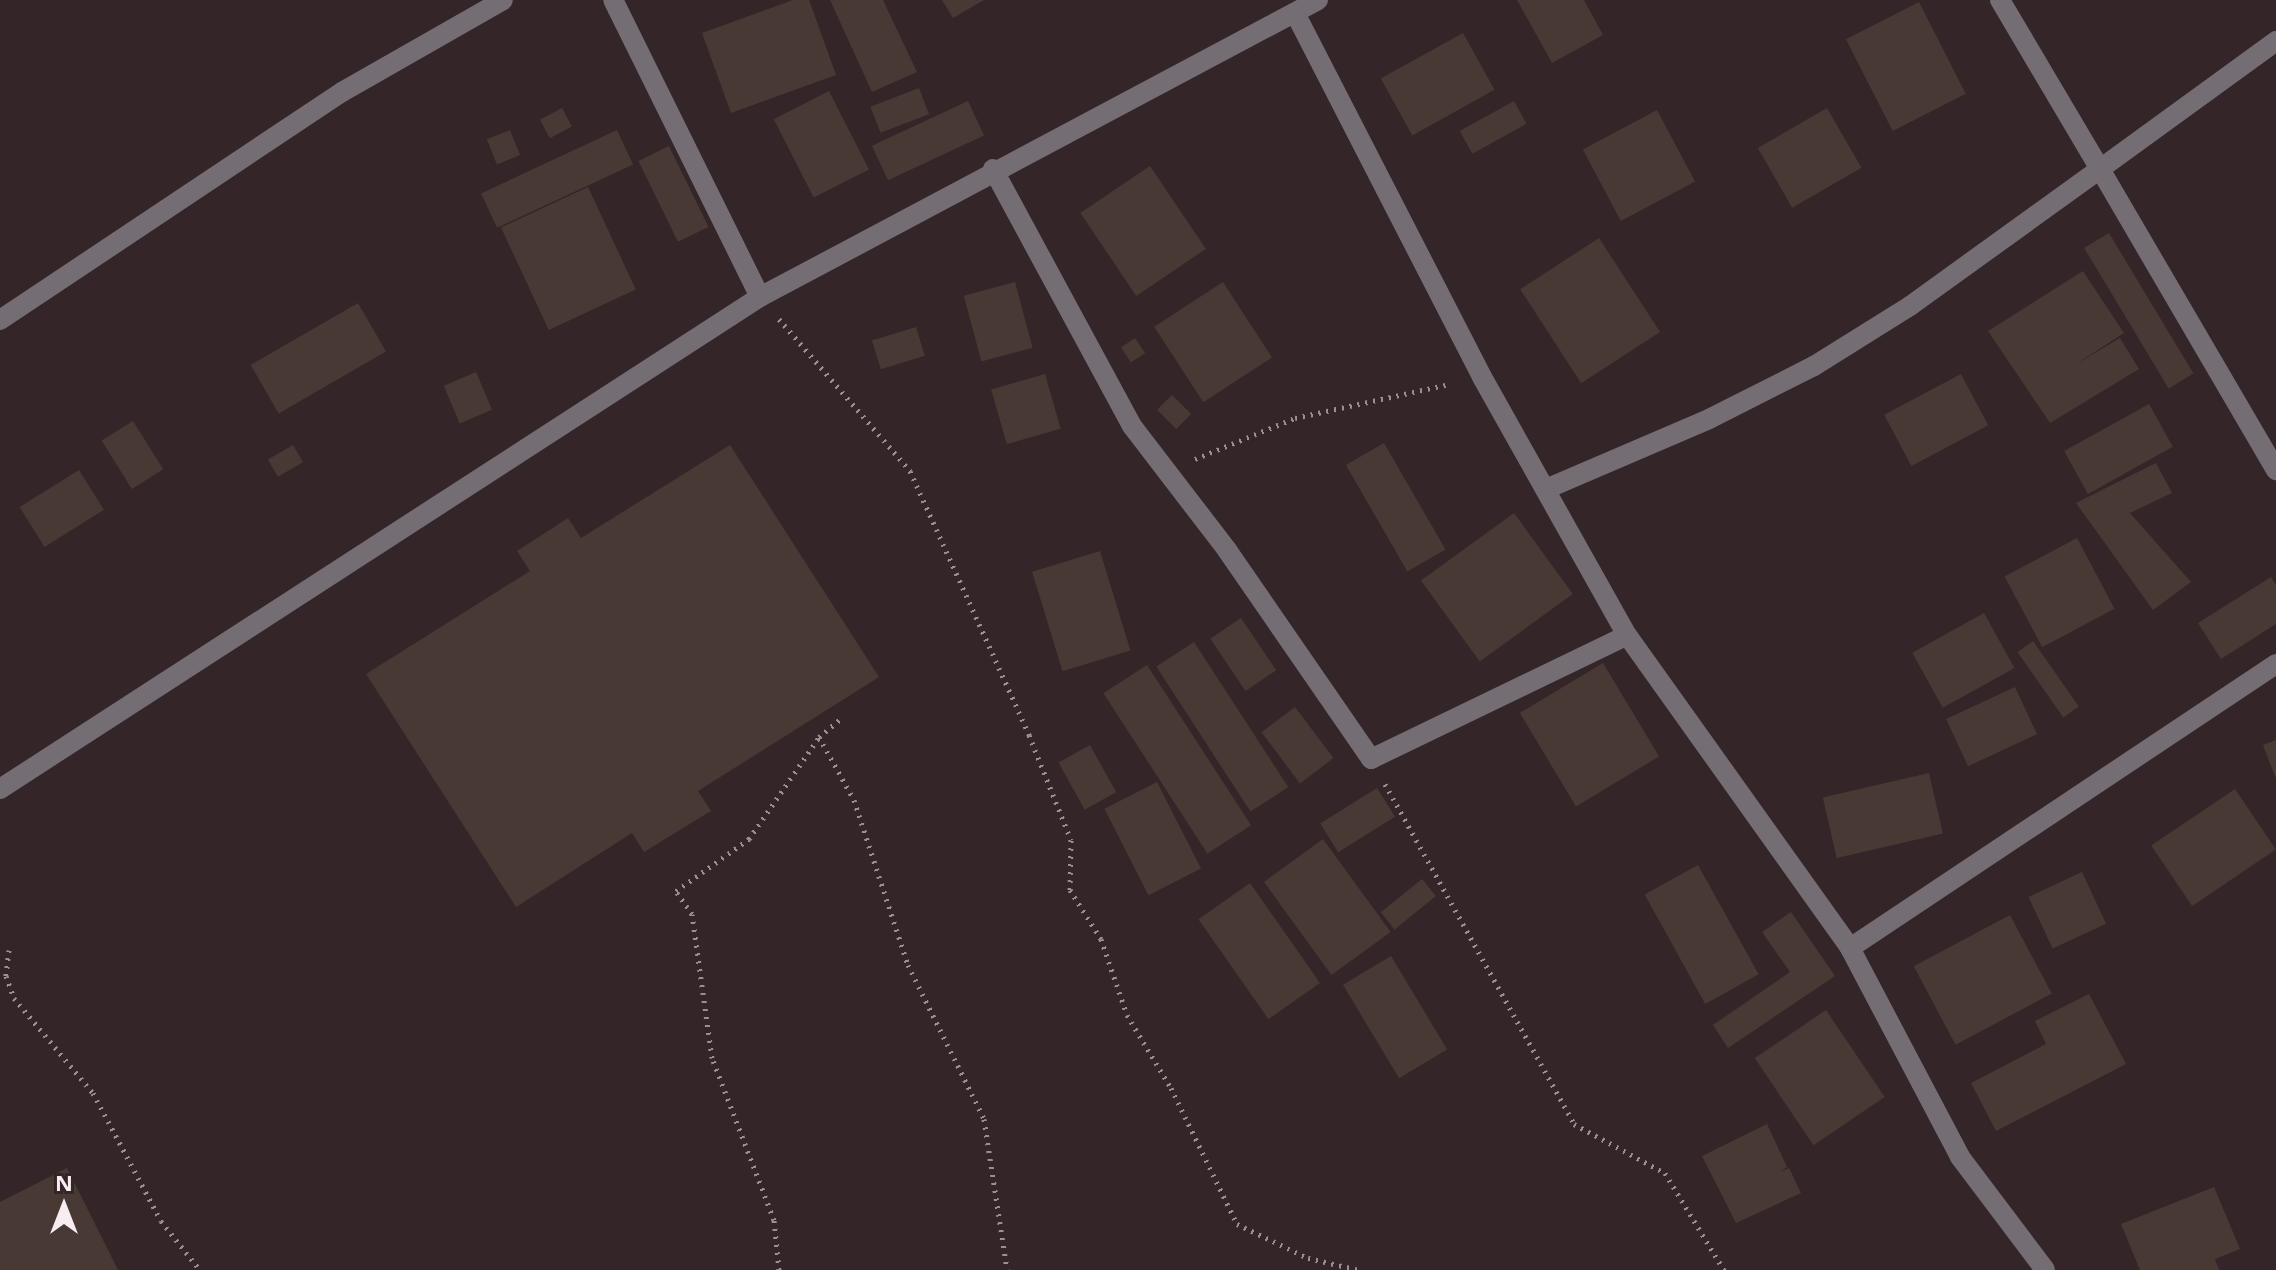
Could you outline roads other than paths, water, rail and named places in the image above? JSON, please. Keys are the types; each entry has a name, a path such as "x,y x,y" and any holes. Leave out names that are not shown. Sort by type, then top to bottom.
{"street":[{"path":"0,320 342,92 503,0"},
{"path":"613,0 760,297"},
{"path":"0,789 760,297 993,169 1318,0"},
{"path":"2000,0 2276,470"},
{"path":"1295,13 1482,377 1627,635 1850,948 1960,1157 2045,1270"},
{"path":"1546,489 1709,419 1814,366 1910,306 2276,41"},
{"path":"993,169 1101,372 1164,471 1227,550 1371,759 1627,635"},
{"path":"1850,948 2276,664"}]}
